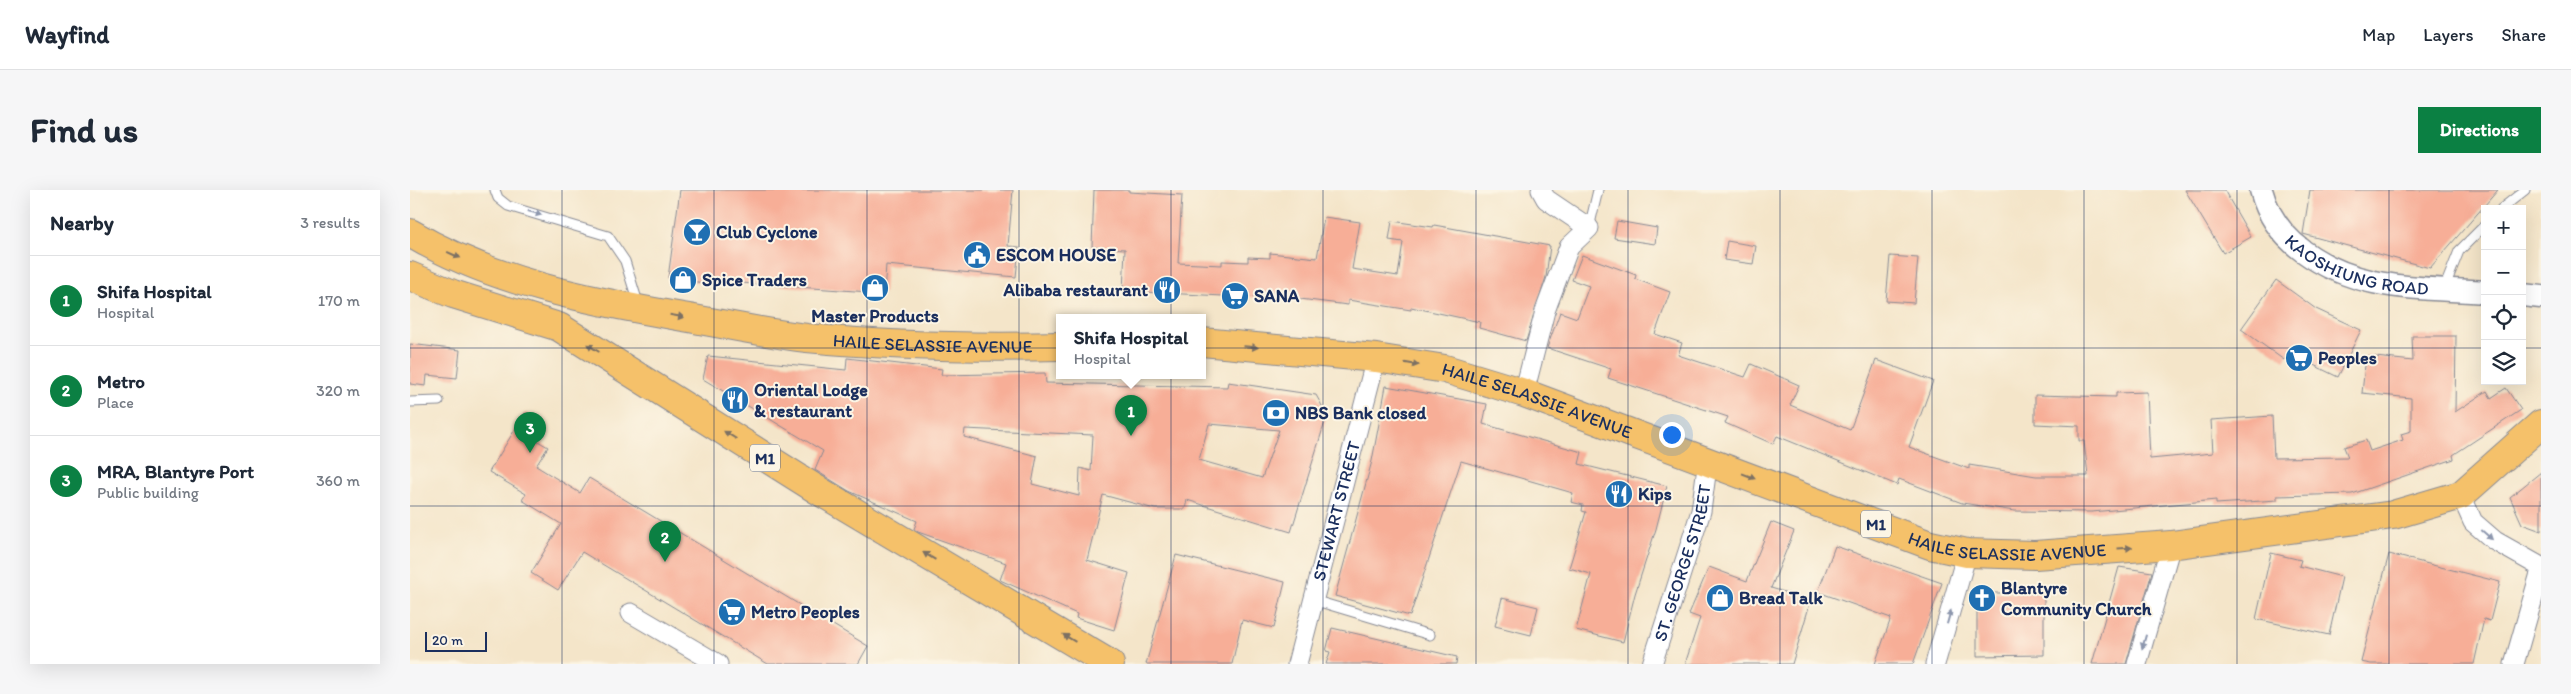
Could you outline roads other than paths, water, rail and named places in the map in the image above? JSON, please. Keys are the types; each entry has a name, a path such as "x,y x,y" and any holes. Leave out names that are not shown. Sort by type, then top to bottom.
{"highway":[{"name":"HAILE SELASSIE AVENUE","path":"410,233 487,270 563,293 640,310 806,338 980,348 1056,346"},
{"name":"M1","path":"410,276 453,294 559,327 816,489 1110,664"},
{"name":"HAILE SELASSIE AVENUE","path":"1206,342 1376,358 1445,369 1524,393 1708,460 1930,545 1967,553 2035,555 2171,545 2394,515 2461,495 2541,424"}],"street":[{"path":"1524,393 1545,311 1570,247 1589,228 1546,199 1541,190"},
{"name":"KAOSHIUNG ROAD","path":"2261,190 2266,210 2288,240 2321,264 2351,278 2388,286 2481,292"},
{"path":"2526,295 2541,297"},
{"name":"STEWART STREET","path":"1297,664 1376,358"},
{"name":"ST. GEORGE STREET","path":"1652,664 1701,511 1708,460"},
{"path":"2461,495 2473,522 2495,541 2541,569 2514,664"},
{"path":"2138,664 2171,545"},
{"path":"1936,664 1967,553"},
{"path":"631,614 718,664"}],"lane":[{"path":"495,190 498,198 508,206 608,236 625,261 640,310"},
{"path":"1589,228 1598,190"},
{"path":"2506,205 2525,190"},
{"path":"2444,289 2459,251 2481,229"},
{"path":"410,402 439,401"},
{"path":"1313,600 1430,635"}],"place":[{"name":"Club Cyclone","path":"697,232"},
{"name":"ESCOM HOUSE","path":"977,255"},
{"name":"Spice Traders","path":"683,280"},
{"name":"Master Products","path":"875,288"},
{"name":"Alibaba restaurant","path":"1167,290"},
{"name":"SANA","path":"1235,296"},
{"name":"Peoples","path":"2299,358"},
{"name":"Oriental Lodge & restaurant","path":"735,400"},
{"name":"NBS Bank closed","path":"1276,413"},
{"name":"Shifa Hospital","path":"1131,436"},
{"name":"MRA, Blantyre Port","path":"530,453"},
{"name":"Kips","path":"1619,494"},
{"name":"Metro","path":"665,562"},
{"name":"Bread Talk","path":"1720,598"},
{"name":"Blantyre Community Church","path":"1982,598"},
{"name":"Metro Peoples","path":"732,612"}]}
